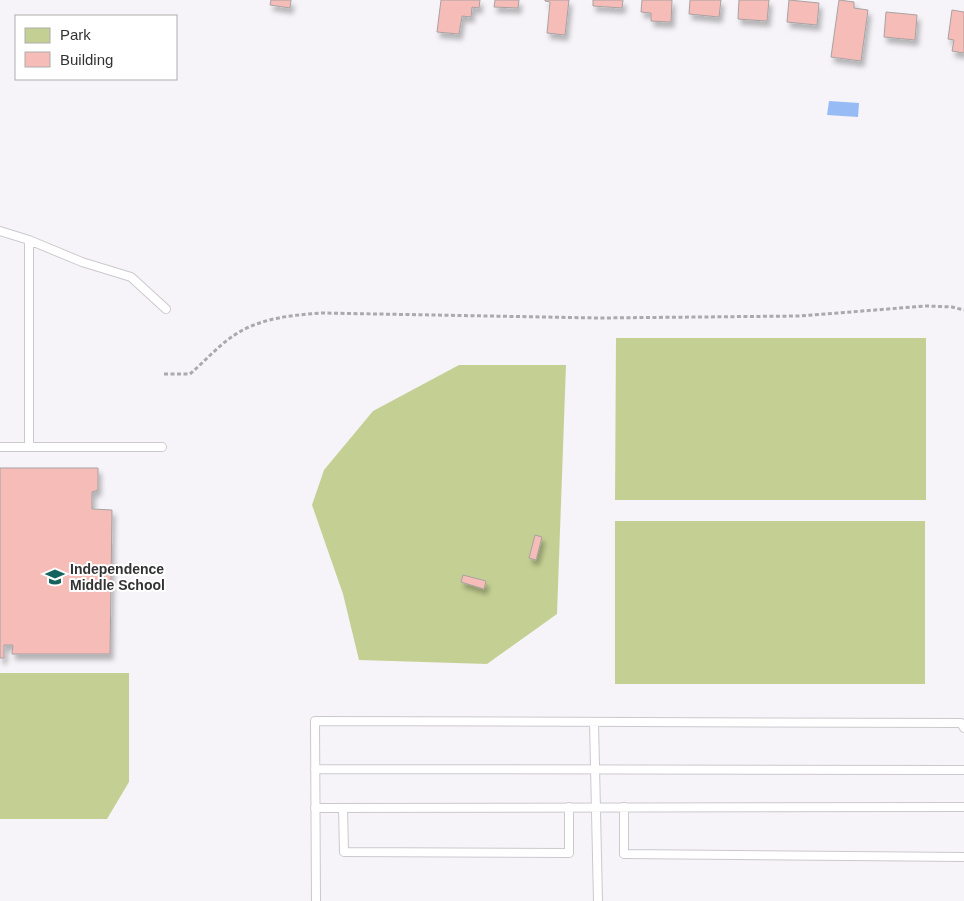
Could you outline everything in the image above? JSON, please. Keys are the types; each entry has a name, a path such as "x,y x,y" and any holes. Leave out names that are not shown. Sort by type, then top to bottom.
{"lane":[{"path":"0,231 30,240 82,262 131,277 166,309"},
{"path":"29,446 30,240"},
{"path":"0,447 162,446"},
{"path":"316,901 315,721 961,723 964,728"},
{"path":"594,722 598,901"},
{"path":"315,769 964,770"},
{"path":"343,808 344,852 569,853 569,807"},
{"path":"624,807 624,854 964,857"},
{"path":"315,808 964,807"}],"path":[{"path":"164,374 190,374 233,335 255,325 286,316 322,313 598,318 799,316 926,306 952,307 964,310"}],"green space":[{"path":"616,338 926,338 926,500 615,500"},
{"path":"459,365 566,365 557,614 487,664 359,660 343,594 312,505 324,470 373,411"},
{"path":"615,521 925,521 925,684 615,684"},
{"path":"0,673 129,673 129,782 107,819 0,819"}],"water":[{"path":"829,101 859,103 858,117 827,115"}],"building":[{"path":"271,0 291,0 290,8 270,5"},
{"path":"441,0 480,0 479,8 472,7 471,17 462,16 459,34 437,32"},
{"path":"495,0 519,0 518,8 494,7"},
{"path":"545,0 569,0 565,35 547,33 550,2"},
{"path":"593,0 623,0 622,8 593,6"},
{"path":"642,0 672,0 671,22 651,21 651,13 641,12"},
{"path":"690,0 721,0 719,17 689,14"},
{"path":"739,0 769,0 767,21 738,19"},
{"path":"789,0 819,3 817,25 787,22"},
{"path":"839,0 854,2 854,8 868,10 861,61 831,57"},
{"path":"952,10 964,12 964,53 952,51 954,40 948,39"},
{"path":"886,12 917,15 915,40 884,37"},
{"name":"Independence Middle School","path":"0,468 98,468 98,490 92,492 92,509 112,510 110,654 12,654 13,645 4,645 4,658 0,658"},
{"path":"535,535 542,537 536,560 529,558"},
{"path":"463,575 486,581 484,589 461,582"}],"place":[{"name":"Independence Middle School","path":"55,577"}]}
